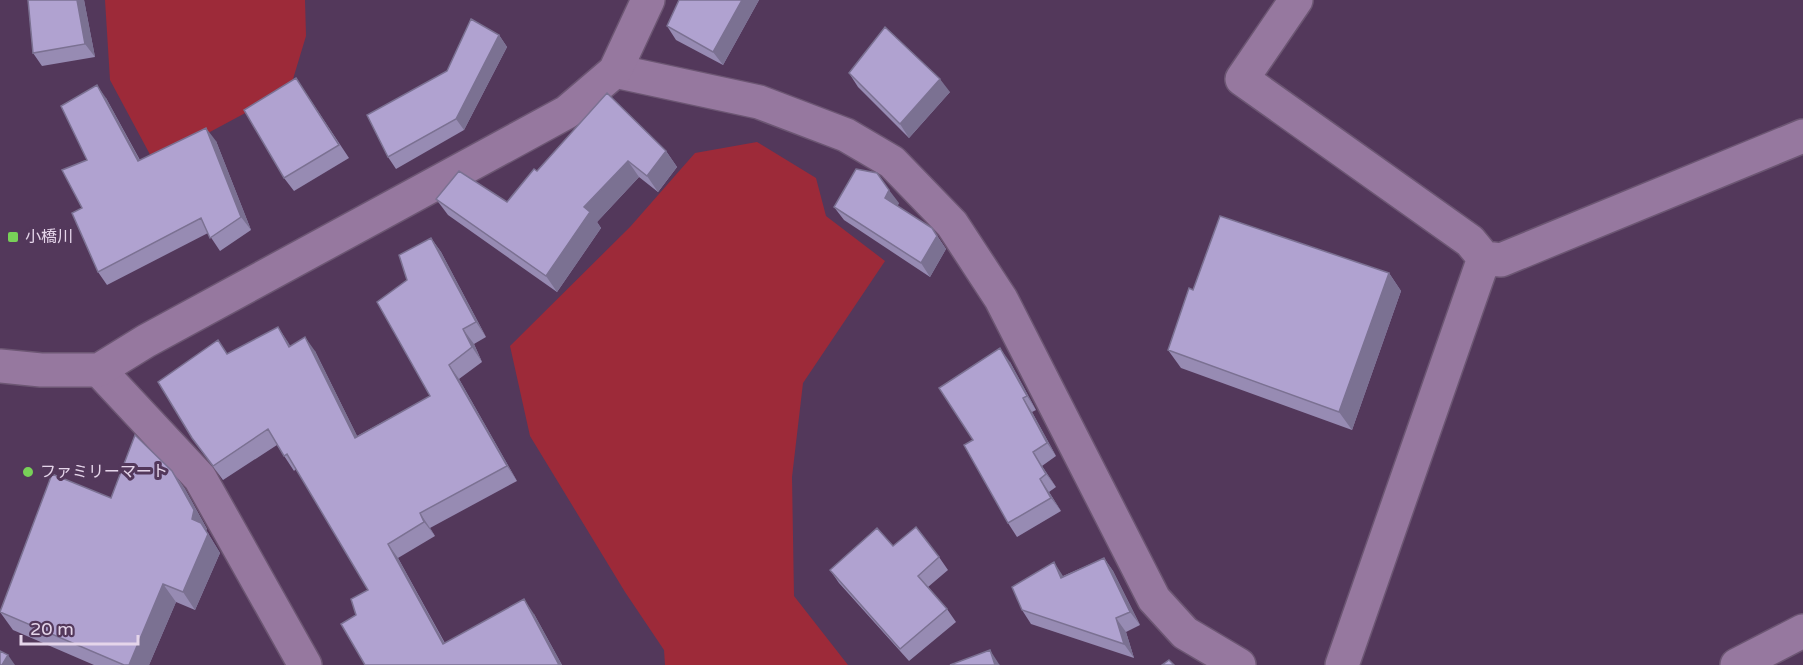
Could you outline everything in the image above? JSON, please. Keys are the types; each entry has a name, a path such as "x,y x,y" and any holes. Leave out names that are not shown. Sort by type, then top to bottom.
{"street":[{"path":"0,366 41,370 99,370 146,341 567,112 615,71 648,0"},
{"path":"1296,0 1242,79 1470,241 1484,258 1501,260 1803,136"},
{"path":"615,71 759,102 846,135 892,162 952,224 1001,300 1154,598 1185,633 1239,665"},
{"path":"1342,665 1484,258"},
{"path":"99,370 200,478 305,665"},
{"path":"1737,665 1803,631"}],"shaded area":[{"path":"105,0 305,0 306,36 290,89 154,162 110,80"},
{"path":"757,142 816,178 826,216 885,261 803,383 792,477 794,596 848,665 665,665 664,650 625,592 530,436 510,346 630,227 695,153"}],"building":[{"path":"28,0 77,0 85,44 33,53"},
{"path":"679,0 742,0 713,52 667,26"},
{"path":"471,19 499,35 456,119 388,157 367,115 447,71"},
{"path":"885,27 940,79 900,124 849,73"},
{"path":"296,78 339,145 284,178 244,110"},
{"path":"97,85 138,161 206,128 241,217 210,238 201,218 98,272 72,213 82,208 62,170 87,160 61,106"},
{"path":"607,93 666,151 647,176 628,161 584,207 590,212 546,276 436,199 459,171 507,202 534,169 537,171"},
{"path":"856,169 877,173 889,190 885,198 932,228 937,236 921,263 834,207"},
{"path":"1220,216 1389,273 1339,412 1168,350 1189,288 1193,290"},
{"path":"431,238 476,322 463,329 472,347 449,365 507,466 420,513 424,522 388,544 443,644 524,599 559,665 365,665 341,624 356,615 351,599 368,590 287,454 284,456 268,429 213,466 192,438 158,382 218,340 227,354 278,327 289,347 305,337 355,438 430,396 377,302 407,280 399,255"},
{"path":"1000,348 1027,396 1023,398 1047,443 1033,452 1046,474 1040,479 1051,498 1008,523 964,445 973,440 939,388"},
{"path":"135,435 172,471 194,510 192,519 201,523 208,534 183,592 163,584 129,665 124,665 0,612 52,474 111,498"},
{"path":"916,527 939,557 918,576 947,609 900,649 830,570 877,528 893,546"},
{"path":"1104,558 1130,612 1116,618 1124,644 1022,610 1012,587 1054,562 1061,578"},
{"path":"990,650 995,665 950,665"},
{"path":"0,651 8,655 2,665 0,665"},
{"path":"1169,660 1174,665 1162,665"}],"place":[{"name":"小橋川","path":"13,237"},
{"name":"ファミリーマート","path":"28,472"}]}
